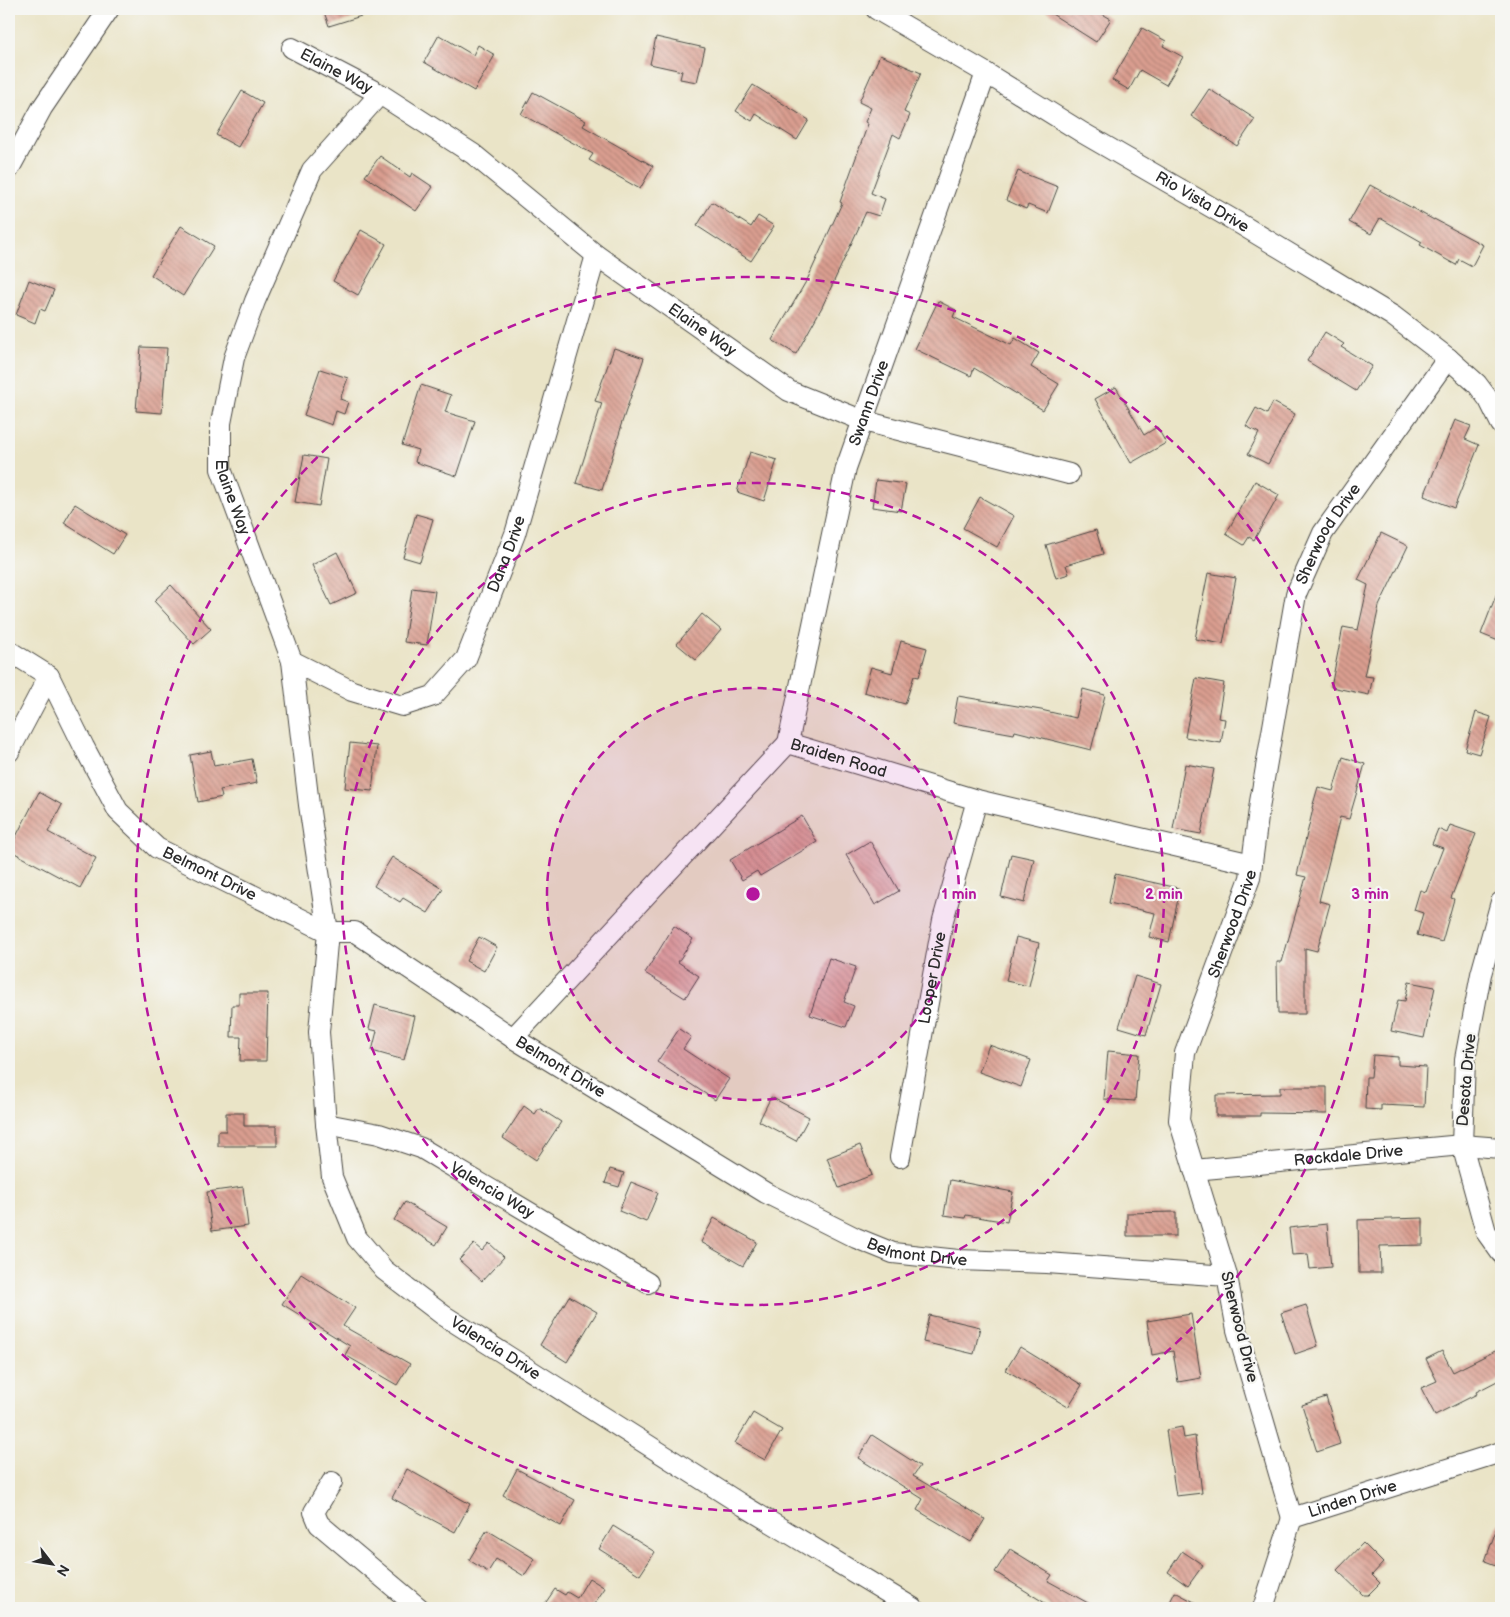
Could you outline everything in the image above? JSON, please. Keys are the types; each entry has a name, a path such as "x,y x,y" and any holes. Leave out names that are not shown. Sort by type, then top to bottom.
{"street":[{"path":"9,169 42,108 109,9"},
{"name":"Rio Vista Drive","path":"876,9 1393,316 1448,358 1477,384 1501,424"},
{"name":"Elaine Way","path":"292,48 380,94 473,154 596,255 789,391 864,421 1069,474"},
{"name":"Swann Drive","path":"788,744 846,468 986,73"},
{"name":"Elaine Way","path":"328,932 309,804 292,661 220,469 221,423 234,358 255,301 312,170 380,94"},
{"name":"Dana Drive","path":"292,661 352,691 402,706 433,696 466,659 514,534 596,255"},
{"name":"Sherwood Drive","path":"1292,1518 1237,1330 1226,1276 1179,1120 1185,1053 1250,878 1262,793 1296,594 1323,533 1448,358"},
{"path":"9,651 49,676 9,752"},
{"name":"Belmont Drive","path":"49,676 118,811 156,848 328,932 355,932 513,1038 766,1194 856,1238 893,1252 958,1260 1226,1276"},
{"name":"Braiden Road","path":"513,1038 788,744 977,800 1252,864"},
{"name":"Looper Drive","path":"900,1157 943,920 977,800"},
{"name":"Desota Drive","path":"1501,902 1481,974 1465,1059 1462,1145 1486,1232 1501,1253"},
{"name":"Valencia Drive","path":"328,932 319,1032 332,1177 357,1238 384,1270 443,1315 744,1506 912,1608"},
{"name":"Valencia Way","path":"326,1124 379,1134 422,1148 648,1283"},
{"name":"Rockdale Drive","path":"1194,1170 1462,1145 1501,1148"},
{"name":"Linden Drive","path":"1263,1608 1292,1518 1501,1452"},
{"path":"332,1482 314,1512 319,1524 419,1608"}],"building":[{"path":"323,9 374,9 374,12 329,26"},
{"path":"1044,9 1094,9 1111,19 1096,42"},
{"path":"1142,28 1166,41 1163,46 1183,57 1166,85 1140,70 1129,90 1112,80"},
{"path":"439,35 473,55 478,45 495,55 474,91 424,62"},
{"path":"656,37 705,48 697,82 680,79 682,71 650,64"},
{"path":"880,55 921,73 904,112 910,115 900,138 893,134 871,193 885,199 879,216 866,212 822,307 796,354 772,340 808,278 842,203 840,202 868,124 865,122 871,108 859,102"},
{"path":"753,85 809,120 797,140 756,114 752,121 736,111"},
{"path":"1209,89 1255,119 1237,146 1191,116"},
{"path":"242,91 263,103 238,147 216,135"},
{"path":"533,92 586,121 583,126 653,166 640,189 589,160 593,154 521,114"},
{"path":"380,156 410,177 412,173 433,187 416,211 365,176"},
{"path":"1018,171 1058,187 1048,213 1028,205 1026,209 1006,200"},
{"path":"1370,185 1483,245 1472,266 1459,259 1456,265 1420,245 1422,242 1380,218 1371,234 1349,222"},
{"path":"712,202 751,227 758,216 774,226 751,261 697,226"},
{"path":"181,226 214,246 183,296 151,275"},
{"path":"361,230 386,244 358,295 333,281"},
{"path":"29,280 54,290 45,311 40,309 35,323 16,315"},
{"path":"938,301 956,310 953,317 1011,345 1015,338 1039,353 1031,367 1059,384 1043,410 974,368 971,376 915,349"},
{"path":"1325,332 1344,344 1341,347 1372,366 1356,391 1307,361"},
{"path":"141,347 167,348 162,413 136,411"},
{"path":"614,348 644,358 620,428 602,490 576,483 602,403 595,401"},
{"path":"320,369 348,378 340,399 348,402 344,414 336,411 332,425 304,415"},
{"path":"421,385 451,395 445,412 475,421 457,476 415,462 418,450 402,445"},
{"path":"1116,387 1144,435 1157,427 1166,443 1131,463 1095,399"},
{"path":"1273,402 1295,414 1268,464 1248,454 1259,433 1246,426 1256,408 1267,414"},
{"path":"1455,420 1471,426 1465,439 1479,445 1454,508 1424,496"},
{"path":"750,452 777,460 764,501 737,492"},
{"path":"304,455 327,459 319,506 295,502"},
{"path":"876,480 906,484 901,511 872,507"},
{"path":"1255,481 1279,495 1254,540 1249,537 1244,545 1226,534"},
{"path":"980,497 1014,516 997,547 963,528"},
{"path":"75,504 125,535 113,554 64,523"},
{"path":"416,514 433,519 420,562 403,557"},
{"path":"1096,530 1103,554 1066,565 1069,574 1056,578 1046,545"},
{"path":"1381,533 1408,546 1379,606 1364,676 1373,677 1369,695 1331,687 1343,627 1358,630 1368,585 1358,580"},
{"path":"337,552 357,593 331,605 312,565"},
{"path":"1208,573 1236,578 1223,644 1195,639"},
{"path":"171,585 211,629 194,644 154,601"},
{"path":"1501,585 1501,642 1481,634"},
{"path":"412,588 435,591 427,645 404,642"},
{"path":"702,614 721,630 696,660 677,644"},
{"path":"901,641 927,648 919,677 914,676 905,704 864,692 871,667 892,673"},
{"path":"1196,678 1224,683 1218,718 1225,719 1221,743 1185,737"},
{"path":"1083,689 1105,695 1091,750 1015,731 1014,734 953,723 958,696 1076,718"},
{"path":"1476,712 1491,717 1479,754 1465,750"},
{"path":"350,743 377,746 372,791 345,788"},
{"path":"211,751 214,766 252,759 257,783 220,790 222,797 198,802 190,755"},
{"path":"1343,757 1365,764 1349,819 1340,817 1319,901 1330,904 1317,951 1305,948 1305,1014 1278,1014 1277,962 1282,962 1306,877 1297,875 1312,808 1318,787 1333,791"},
{"path":"1185,764 1214,769 1201,834 1173,829"},
{"path":"39,792 62,805 48,832 96,858 80,888 9,850"},
{"path":"802,816 817,842 760,876 757,871 742,880 730,860"},
{"path":"1450,825 1476,834 1451,898 1454,899 1442,942 1417,935 1423,913 1414,910 1420,890 1426,892 1443,848 1432,844 1438,829 1447,833"},
{"path":"870,841 899,891 875,905 846,855"},
{"path":"1011,854 1034,859 1024,903 1001,897"},
{"path":"392,857 443,889 428,913 403,898 400,902 374,886"},
{"path":"1115,874 1178,888 1176,898 1178,899 1169,942 1149,937 1155,913 1109,903"},
{"path":"674,926 693,939 678,962 699,976 685,998 645,973"},
{"path":"479,937 497,947 484,971 466,961"},
{"path":"1016,937 1039,943 1029,986 1006,981"},
{"path":"829,958 856,967 844,1002 854,1006 846,1027 810,1015"},
{"path":"1135,976 1161,984 1146,1035 1119,1027"},
{"path":"1409,982 1435,987 1424,1038 1391,1031 1398,1000 1405,1001"},
{"path":"239,993 268,993 266,1061 240,1061 241,1037 231,1037 232,1005 239,1005"},
{"path":"375,1005 415,1016 404,1060 372,1051 377,1031 369,1029"},
{"path":"679,1029 691,1037 683,1049 729,1079 715,1100 657,1062"},
{"path":"989,1045 1031,1060 1021,1087 979,1072"},
{"path":"1108,1051 1139,1054 1135,1101 1104,1099"},
{"path":"1373,1055 1398,1057 1398,1065 1426,1067 1424,1107 1381,1105 1381,1110 1365,1109 1366,1077 1371,1077"},
{"path":"1280,1087 1327,1087 1327,1114 1260,1113 1260,1116 1216,1116 1216,1095 1280,1094"},
{"path":"771,1097 809,1117 796,1141 759,1121"},
{"path":"524,1106 535,1114 539,1108 561,1122 536,1160 503,1138"},
{"path":"226,1113 244,1113 244,1126 277,1126 277,1146 218,1146 218,1131 226,1131"},
{"path":"860,1145 872,1175 839,1188 827,1158"},
{"path":"610,1169 624,1173 619,1187 605,1183"},
{"path":"950,1180 1013,1192 1007,1222 966,1215 965,1218 944,1215"},
{"path":"631,1182 658,1193 646,1222 619,1211"},
{"path":"243,1187 248,1226 212,1231 207,1192"},
{"path":"405,1202 447,1227 436,1245 394,1220"},
{"path":"1176,1212 1176,1236 1127,1236 1127,1213"},
{"path":"714,1218 757,1242 743,1266 701,1242"},
{"path":"1423,1218 1423,1245 1380,1246 1381,1273 1359,1273 1358,1220"},
{"path":"1327,1224 1331,1267 1310,1269 1308,1254 1292,1255 1289,1228"},
{"path":"489,1243 504,1257 482,1281 459,1260 474,1244 482,1251"},
{"path":"301,1274 355,1308 343,1326 410,1364 397,1385 345,1355 350,1346 282,1304"},
{"path":"569,1296 597,1312 567,1362 540,1345"},
{"path":"1306,1305 1318,1346 1295,1354 1281,1313"},
{"path":"1191,1314 1201,1378 1178,1382 1173,1351 1152,1355 1147,1321"},
{"path":"929,1315 980,1327 974,1354 923,1342"},
{"path":"1020,1347 1082,1385 1068,1407 1006,1370"},
{"path":"1501,1348 1501,1379 1476,1392 1477,1394 1435,1415 1421,1388 1437,1381 1426,1359 1442,1351 1453,1372"},
{"path":"1326,1397 1340,1444 1317,1452 1302,1405"},
{"path":"753,1413 782,1430 765,1460 735,1443"},
{"path":"1182,1427 1184,1438 1195,1436 1202,1493 1176,1496 1166,1430"},
{"path":"872,1435 920,1466 913,1476 985,1519 971,1542 917,1510 923,1499 858,1458"},
{"path":"407,1469 470,1504 455,1532 392,1498"},
{"path":"517,1469 575,1500 561,1526 503,1495"},
{"path":"1499,1522 1501,1522 1501,1567 1485,1561"},
{"path":"613,1526 655,1552 640,1575 599,1549"},
{"path":"487,1530 535,1559 524,1576 496,1559 488,1572 469,1560"},
{"path":"1363,1543 1383,1563 1372,1575 1380,1583 1368,1595 1363,1595 1337,1570"},
{"path":"1010,1549 1052,1575 1048,1581 1097,1608 1053,1608 995,1572"},
{"path":"1182,1551 1203,1565 1188,1586 1168,1572"},
{"path":"589,1578 605,1588 592,1607 594,1608 542,1608 555,1589 565,1595 567,1592 577,1598"},
{"path":"1175,1592 1206,1608 1167,1608"}]}
